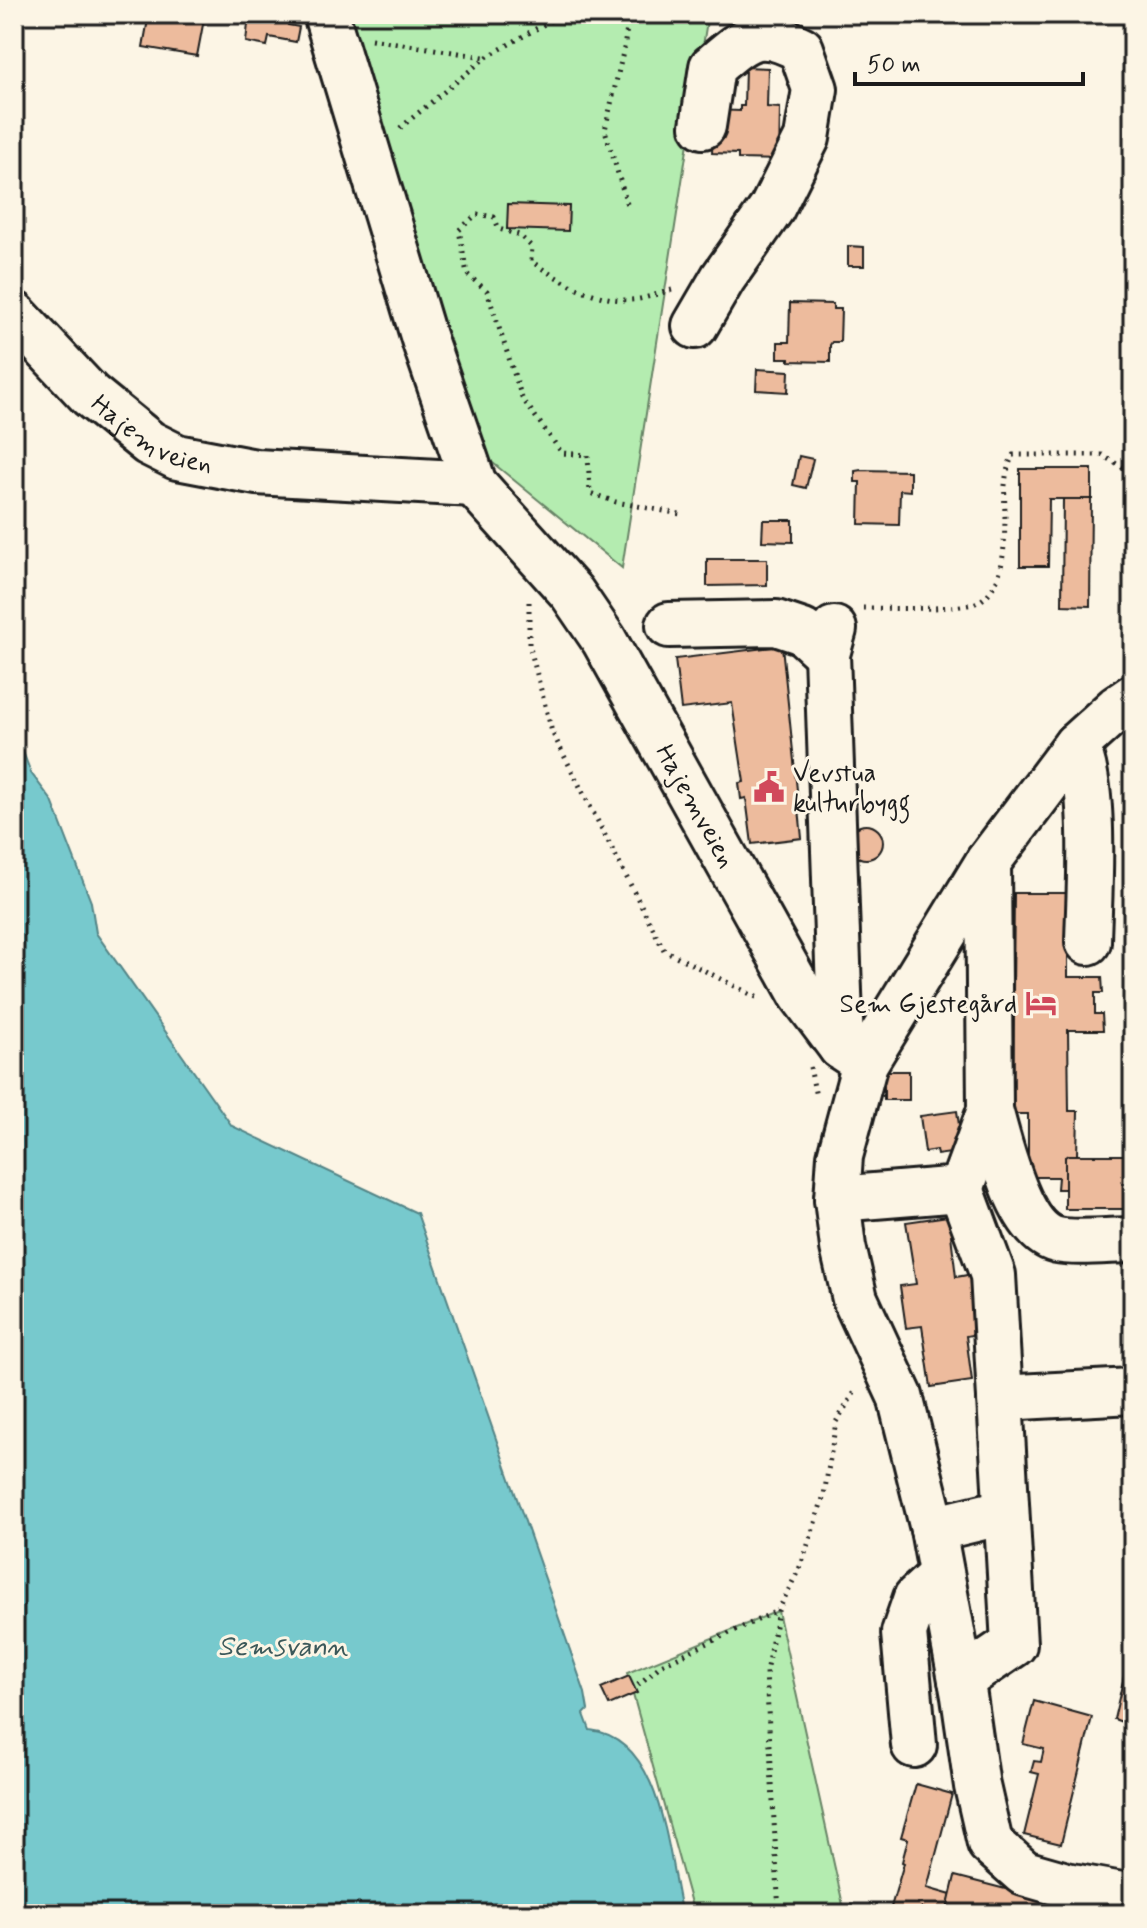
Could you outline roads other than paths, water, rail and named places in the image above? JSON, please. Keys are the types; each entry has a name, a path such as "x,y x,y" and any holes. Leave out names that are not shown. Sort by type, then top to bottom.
{"street":[{"path":"329,24 424,339 474,484"},
{"path":"685,308 723,278 772,208 807,138 815,89 801,49 775,35 743,41 712,67 703,126"},
{"name":"Hajemveien","path":"14,314 90,395 149,443 177,457 256,472 474,484 572,593 604,640 802,995 853,1055"},
{"path":"669,625 776,623 830,642 853,1055 837,1199 843,1247 855,1299 900,1396 933,1529 977,1786 990,1843 1024,1873 1066,1885 1133,1897"},
{"path":"853,1055 988,862 1076,745 1133,697"},
{"path":"1076,745 1083,759 1088,805 1088,942"},
{"path":"988,862 990,1110 1016,1196 1034,1224 1056,1240 1133,1240"},
{"path":"961,1680 1014,1644 1004,1512 993,1275 961,1189 990,1110"},
{"path":"837,1199 961,1189"},
{"path":"1000,1398 1133,1391"},
{"path":"933,1529 1004,1512"},
{"path":"914,1745 904,1633 916,1598 941,1575"}],"water":[{"name":"Semsvann","path":"14,728 31,773 52,801 91,902 96,933 232,1126 417,1213 585,1693 588,1710 584,1714 590,1730 615,1738 634,1754 648,1777 666,1834 682,1914 14,1914"}],"place":[{"name":"Vevstua kulturbygg","path":"769,787"},
{"name":"Sem Gjestegård","path":"1041,1003"}]}
